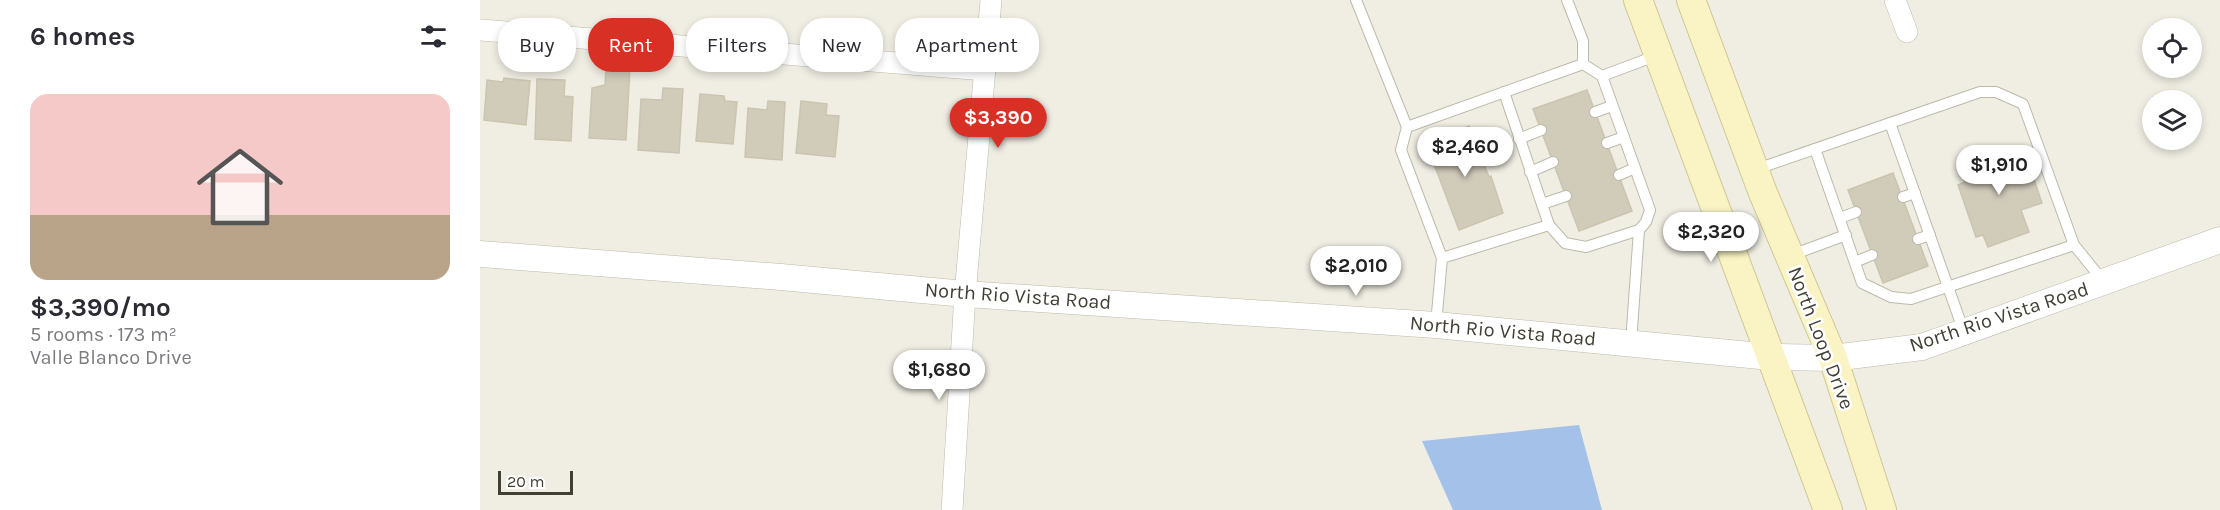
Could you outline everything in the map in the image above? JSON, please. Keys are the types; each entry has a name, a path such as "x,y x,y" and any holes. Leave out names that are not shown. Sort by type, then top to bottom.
{"main road":[{"path":"1638,0 1828,510"},
{"name":"North Loop Drive","path":"1691,0 1754,170 1833,358 1882,510"}],"street":[{"path":"990,18 991,0"},
{"path":"1895,0 1907,32"},
{"path":"480,30 895,63"},
{"path":"952,510 965,294 986,72"},
{"name":"North Rio Vista Road","path":"480,254 781,276 965,294 1436,325 1771,357 1833,358 1922,347 2220,240"}],"lane":[{"path":"1356,0 1407,127 1401,150 1442,258 1436,325"},
{"path":"1567,0 1583,41 1583,64"},
{"path":"1602,76 1658,55"},
{"path":"1407,127 1583,64"},
{"path":"1504,92 1549,225 1565,243 1586,247 1639,230 1646,222 1650,210 1602,76 1583,64"},
{"path":"1754,170 1980,92 1996,92 2023,104 2074,245 2103,282"},
{"path":"1595,112 1612,105"},
{"path":"1890,123 1964,332"},
{"path":"1519,139 1541,130"},
{"path":"1606,142 1624,137"},
{"path":"1815,149 1862,283 1891,297 1911,299 2074,245"},
{"path":"1530,172 1553,162"},
{"path":"1619,175 1635,168"},
{"path":"1902,197 1915,193"},
{"path":"1542,204 1566,196"},
{"path":"1840,218 1856,212"},
{"path":"1442,258 1549,225"},
{"path":"1631,343 1639,230"},
{"path":"1789,256 1846,235"},
{"path":"1918,239 1930,235"},
{"path":"1855,262 1872,255"}],"water":[{"path":"1579,425 1602,510 1453,510 1422,441"}],"building":[{"path":"606,72 630,72 626,140 589,138 592,88 605,85"},
{"path":"504,78 530,81 526,125 484,120 487,80 503,82"},
{"path":"537,79 565,80 564,96 573,97 571,141 535,139"},
{"path":"663,88 683,89 679,153 638,150 641,99 662,100"},
{"path":"1587,90 1632,211 1579,231 1533,109"},
{"path":"700,94 724,96 725,101 737,102 733,144 696,141"},
{"path":"768,101 785,102 782,160 745,157 748,108 767,110"},
{"path":"801,101 827,104 826,115 839,116 835,157 796,153"},
{"path":"1469,126 1489,177 1491,176 1503,213 1459,230 1426,143"},
{"path":"2023,147 2042,203 2021,210 2029,232 1988,247 1983,235 1976,237 1958,185 1965,182 1960,168"},
{"path":"1893,173 1928,266 1883,283 1848,190"}]}
